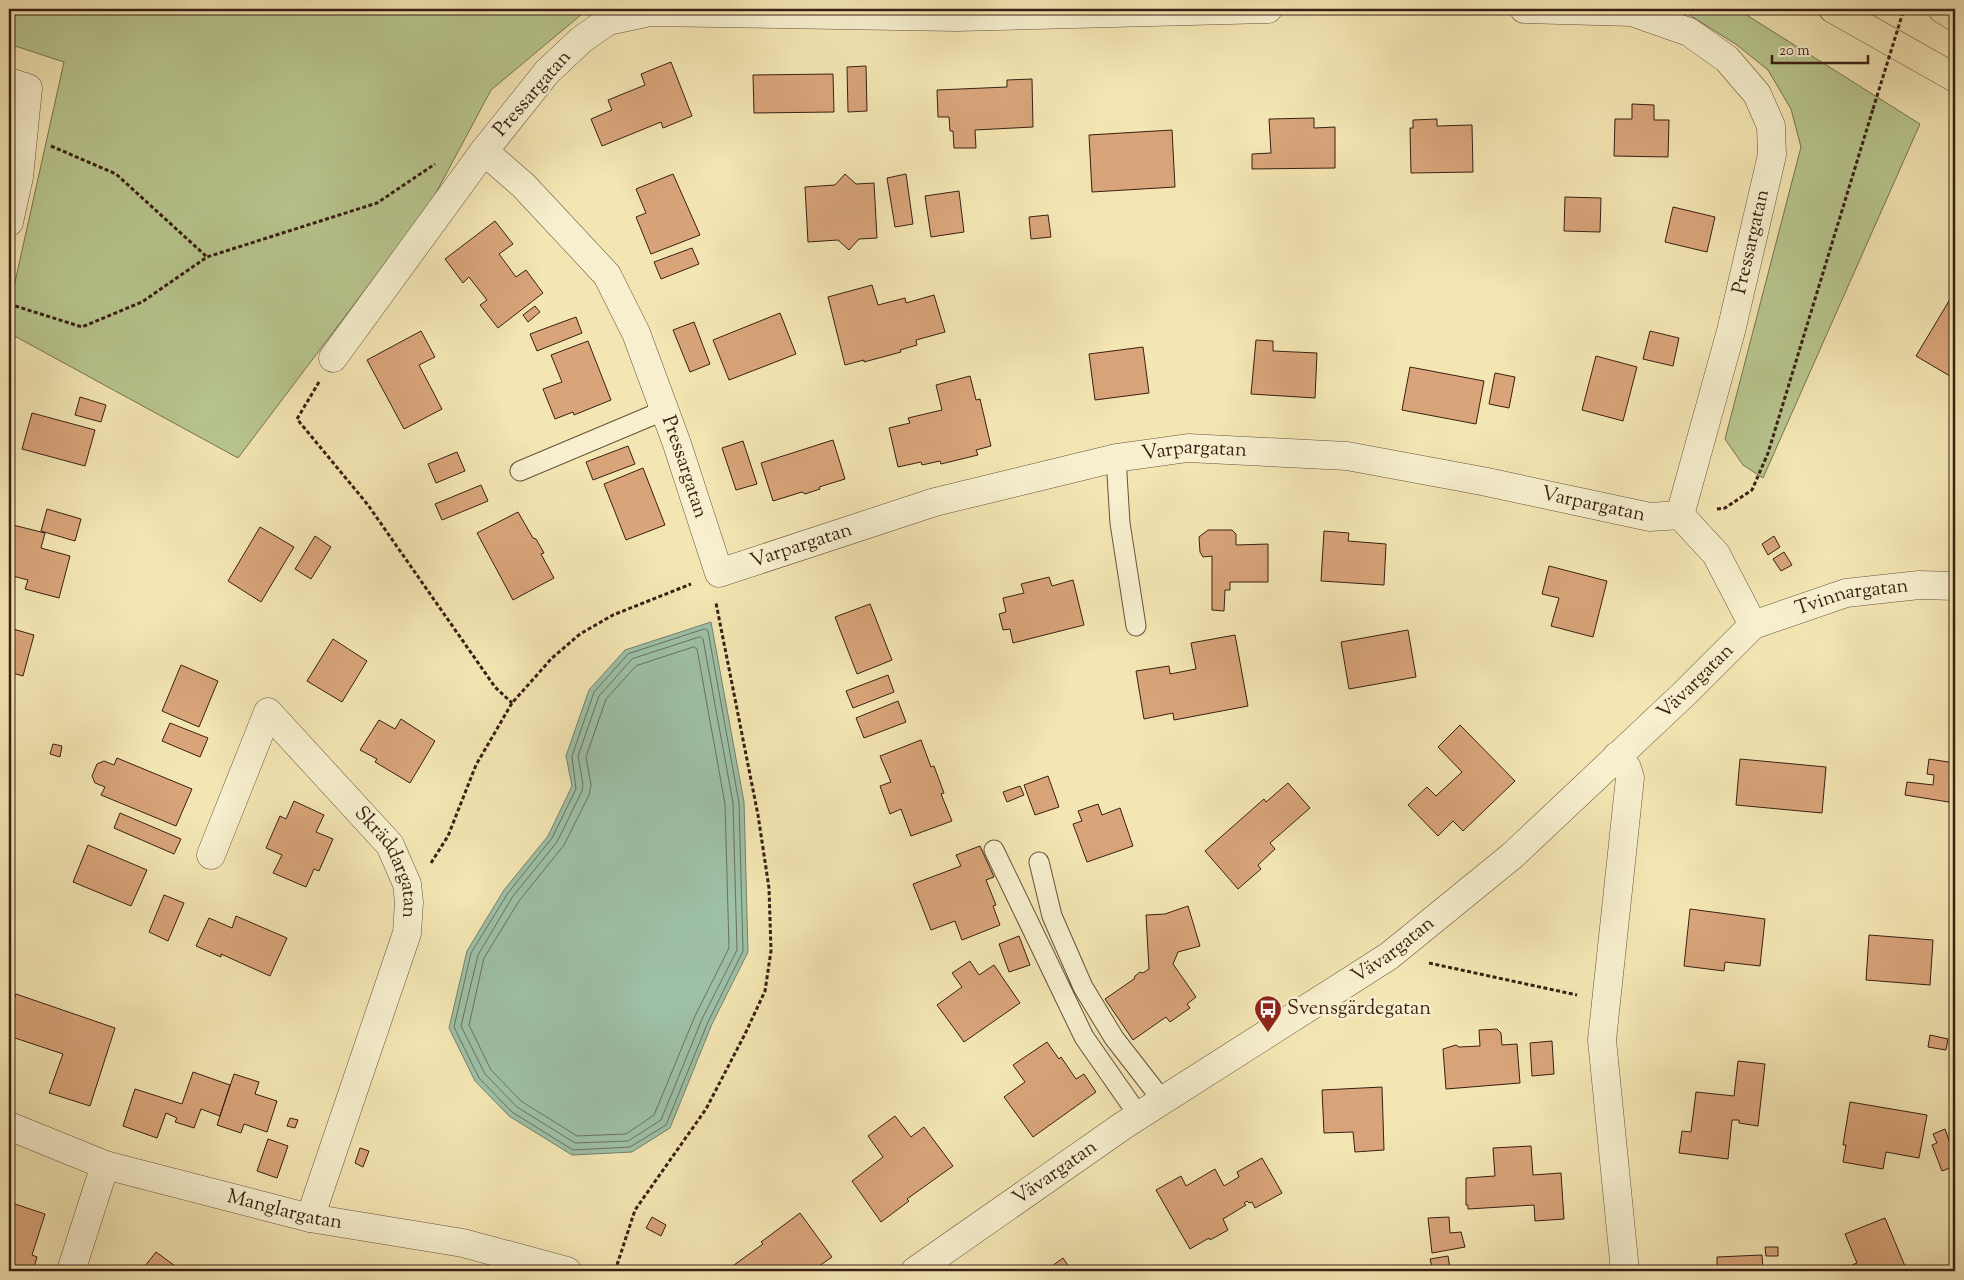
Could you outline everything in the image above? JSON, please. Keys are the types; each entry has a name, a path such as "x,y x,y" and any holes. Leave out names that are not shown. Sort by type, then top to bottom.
{"highway":[{"path":"1832,9 1955,78"},
{"path":"1942,9 1955,16"}],"street":[{"name":"Pressargatan","path":"333,358 484,152 547,72 581,40 608,21 650,12 957,16 1268,9"},
{"name":"Pressargatan","path":"1524,9 1632,12 1688,32 1727,59 1757,94 1771,126 1772,155 1731,331 1680,515"},
{"path":"9,222 18,177 23,133 18,84"},
{"name":"Pressargatan","path":"484,152 524,186 607,275 636,333 665,410 719,572"},
{"name":"Varpargatan","path":"719,572 935,502 1116,458 1188,448 1347,456 1482,481 1650,517 1680,515"},
{"path":"1680,515 1716,554 1753,625"},
{"name":"Tvinnargatan","path":"1753,625 1846,593 1919,585 1955,586"},
{"name":"Vävargatan","path":"915,1271 1139,1116 1389,956 1513,854 1685,693 1753,625"},
{"name":"Skräddargatan","path":"211,855 268,712 390,845 407,884 409,902 407,933 310,1218"},
{"path":"1617,756 1627,768 1630,778 1602,1040 1625,1271"},
{"name":"Manglargatan","path":"9,1126 105,1166 310,1218 464,1243 567,1271"},
{"path":"71,1271 105,1166"}],"lane":[{"path":"520,470 665,410"},
{"path":"1116,458 1120,523 1136,626"},
{"path":"994,850 1084,1036 1139,1116"},
{"path":"1039,862 1052,916 1083,987 1114,1038 1163,1101"}],"path":[{"path":"1680,515 1725,508 1752,490 1768,454 1904,9"},
{"path":"23,133 116,174 207,258"},
{"path":"9,304 82,327 142,302 207,258 377,203 442,160"},
{"path":"333,358 297,419 368,505 495,687 512,703"},
{"path":"407,884 424,874 448,836 476,765 512,703 552,658 580,634 613,615 719,572"},
{"path":"615,1271 635,1210 706,1109 765,991 771,950 769,888 761,834 715,597 719,572"},
{"path":"1401,946 1421,961 1606,1002"}],"shaded area":[{"path":"9,9 588,9 491,90 430,204 238,458 9,333 9,309 64,62 9,44"},
{"path":"1680,9 1737,9 1920,124 1763,478 1743,465 1725,439 1801,147 1791,109 1768,70 1737,45"}],"water":[{"path":"711,622 744,802 748,952 712,1024 670,1128 632,1152 572,1155 509,1116 475,1081 449,1028 467,951 504,890 548,836 572,786 566,756 589,690 625,650"}],"building":[{"path":"671,62 692,116 663,128 661,122 602,146 591,119 612,110 608,100 645,85 641,74"},
{"path":"866,66 867,111 848,112 847,67"},
{"path":"833,74 834,112 754,113 753,75"},
{"path":"1032,79 1033,127 975,130 976,148 954,148 953,131 950,131 949,117 938,117 937,90 1007,87 1007,80"},
{"path":"1632,104 1654,105 1654,120 1669,120 1668,157 1614,156 1615,119 1632,119"},
{"path":"1314,118 1314,128 1335,127 1335,168 1252,169 1252,154 1271,153 1269,119"},
{"path":"1437,119 1437,126 1472,125 1473,172 1411,173 1410,128 1413,128 1413,120"},
{"path":"1172,130 1175,187 1092,192 1089,135"},
{"path":"673,174 700,235 651,254 636,217 646,213 636,189"},
{"path":"845,174 856,184 874,183 877,238 859,239 849,250 838,240 808,242 805,187 835,185"},
{"path":"906,174 913,224 895,227 887,178"},
{"path":"959,191 964,232 931,237 925,196"},
{"path":"1565,197 1601,198 1600,232 1564,231"},
{"path":"1673,207 1715,217 1707,252 1665,242"},
{"path":"1048,215 1051,237 1031,239 1029,217"},
{"path":"495,221 513,244 499,254 516,277 526,270 543,293 498,328 480,305 487,300 469,277 463,283 445,259"},
{"path":"692,248 699,264 661,279 654,262"},
{"path":"872,285 878,305 905,298 906,303 934,295 945,332 916,340 917,345 900,350 901,352 845,365 828,297"},
{"path":"1955,291 1955,379 1916,356"},
{"path":"535,306 540,312 528,322 523,315"},
{"path":"780,313 796,354 729,380 713,340"},
{"path":"576,317 582,333 537,351 530,334"},
{"path":"694,322 710,364 690,372 673,330"},
{"path":"421,331 435,357 419,365 442,409 404,429 367,360"},
{"path":"1650,331 1679,338 1673,366 1643,359"},
{"path":"1256,340 1273,341 1273,351 1317,353 1315,398 1251,394"},
{"path":"588,341 611,400 574,415 573,412 555,419 543,389 562,382 551,355"},
{"path":"1143,347 1149,393 1095,400 1089,354"},
{"path":"1596,356 1637,367 1623,421 1582,410"},
{"path":"1410,367 1484,381 1476,424 1402,410"},
{"path":"1495,373 1515,377 1509,408 1489,404"},
{"path":"970,376 976,400 980,399 991,446 976,450 978,455 941,464 940,461 922,465 921,462 898,467 889,428 910,423 908,418 942,410 936,385"},
{"path":"80,397 106,405 101,422 75,415"},
{"path":"32,413 95,430 85,466 22,449"},
{"path":"833,440 845,479 819,487 820,489 805,494 802,492 773,501 761,463"},
{"path":"743,441 757,484 736,490 722,448"},
{"path":"628,446 635,464 593,480 586,462"},
{"path":"457,452 465,471 436,483 428,464"},
{"path":"643,468 665,525 626,540 604,484"},
{"path":"481,485 488,501 442,520 435,504"},
{"path":"47,509 81,519 75,541 41,531"},
{"path":"518,512 544,553 541,554 554,578 513,600 477,533"},
{"path":"9,524 45,533 41,548 70,556 59,598 25,589 28,580 9,575"},
{"path":"260,527 294,547 261,602 228,581"},
{"path":"1208,530 1232,530 1236,534 1236,545 1268,544 1268,582 1230,582 1230,590 1225,590 1224,611 1212,610 1212,556 1203,557 1200,552 1199,537"},
{"path":"1324,531 1349,533 1348,541 1386,544 1384,585 1321,581"},
{"path":"315,536 331,547 311,579 295,569"},
{"path":"1774,536 1780,547 1768,555 1762,544"},
{"path":"1784,552 1792,565 1781,571 1773,559"},
{"path":"1549,566 1607,581 1593,637 1551,626 1559,598 1542,594"},
{"path":"1049,577 1052,586 1073,580 1084,625 1013,643 1010,629 1003,630 999,614 1006,612 1003,598 1024,593 1021,584"},
{"path":"870,604 892,660 857,674 835,617"},
{"path":"9,625 14,626 13,629 34,635 23,676 9,672"},
{"path":"1408,630 1416,677 1349,689 1341,642"},
{"path":"1235,635 1248,706 1174,720 1173,713 1144,719 1136,671 1169,666 1170,674 1196,669 1191,643"},
{"path":"333,639 367,661 342,702 307,681"},
{"path":"181,665 218,681 199,727 162,711"},
{"path":"888,675 894,692 853,708 846,691"},
{"path":"898,701 906,722 864,738 856,718"},
{"path":"401,719 435,741 410,783 375,762 377,759 360,750 379,720 395,729"},
{"path":"170,723 208,738 200,757 162,741"},
{"path":"1460,725 1515,781 1463,831 1453,821 1438,836 1408,805 1427,787 1436,796 1462,772 1438,747"},
{"path":"921,740 931,767 934,766 944,793 941,794 952,821 911,836 901,809 890,814 880,786 891,782 880,756"},
{"path":"53,744 62,746 60,757 50,754"},
{"path":"117,758 192,789 176,826 101,795 105,787 95,783 92,776 97,764 104,761 114,765"},
{"path":"1740,759 1826,767 1822,813 1736,805"},
{"path":"1929,759 1955,763 1955,803 1905,795 1907,782 1933,785 1934,775 1927,774"},
{"path":"1048,776 1059,807 1035,815 1024,785"},
{"path":"1288,783 1310,808 1270,843 1275,849 1258,865 1261,869 1238,889 1205,851 1264,799 1266,802"},
{"path":"1020,786 1024,795 1007,802 1003,792"},
{"path":"294,801 324,815 316,832 333,839 319,871 314,869 306,887 273,873 282,855 266,848 280,816 286,819"},
{"path":"1098,804 1102,815 1120,808 1133,846 1087,862 1073,824 1082,821 1078,811"},
{"path":"120,813 181,839 174,854 114,828"},
{"path":"88,845 147,870 131,906 73,882"},
{"path":"980,846 994,877 986,880 996,905 993,906 1000,925 962,940 955,921 931,930 913,884 961,866 956,855"},
{"path":"164,895 184,903 168,941 149,932"},
{"path":"1188,906 1200,946 1178,952 1173,964 1196,997 1187,1004 1190,1008 1170,1022 1166,1017 1133,1040 1105,999 1134,979 1140,972 1143,973 1149,969 1146,915 1165,914"},
{"path":"1690,909 1765,919 1760,966 1725,962 1724,971 1684,966"},
{"path":"236,916 287,938 270,976 221,954 221,957 196,946 209,918 232,928"},
{"path":"1869,935 1933,940 1930,985 1866,980"},
{"path":"1019,936 1030,965 1009,972 999,944"},
{"path":"970,961 979,975 994,965 1020,1003 964,1042 937,1005 962,987 952,973"},
{"path":"16,994 115,1028 90,1106 49,1093 63,1054 9,1036 9,1014"},
{"path":"1497,1029 1501,1033 1502,1045 1517,1044 1520,1083 1446,1089 1443,1049 1456,1045 1459,1047 1480,1046 1479,1030"},
{"path":"1930,1035 1948,1039 1946,1050 1928,1047"},
{"path":"1552,1041 1554,1074 1532,1076 1530,1043"},
{"path":"1047,1042 1059,1059 1061,1057 1076,1079 1084,1074 1096,1092 1033,1137 1004,1097 1025,1082 1013,1065"},
{"path":"1738,1061 1765,1064 1758,1126 1739,1123 1739,1120 1732,1120 1728,1159 1679,1153 1682,1131 1691,1132 1696,1092 1734,1096"},
{"path":"193,1072 230,1085 220,1116 201,1109 194,1128 175,1122 177,1118 166,1113 157,1138 123,1126 135,1089 182,1104"},
{"path":"234,1074 259,1082 255,1094 277,1101 267,1132 244,1124 241,1133 217,1125"},
{"path":"1382,1087 1384,1150 1355,1152 1353,1132 1324,1133 1322,1090"},
{"path":"1850,1102 1927,1115 1919,1158 1886,1152 1883,1169 1843,1162 1846,1145 1843,1145"},
{"path":"895,1116 911,1137 924,1127 953,1166 907,1199 909,1201 881,1222 852,1181 883,1157 868,1136"},
{"path":"290,1118 298,1120 295,1128 287,1126"},
{"path":"1945,1129 1955,1157 1955,1166 1942,1171 1932,1145 1937,1143 1933,1134"},
{"path":"268,1139 288,1146 277,1178 257,1171"},
{"path":"1531,1146 1533,1175 1561,1173 1564,1219 1535,1221 1534,1205 1468,1209 1468,1205 1466,1205 1466,1178 1495,1176 1493,1148"},
{"path":"360,1148 369,1151 363,1167 355,1163"},
{"path":"1262,1158 1282,1193 1255,1208 1252,1202 1249,1203 1247,1201 1244,1203 1246,1205 1223,1219 1228,1230 1190,1249 1156,1190 1181,1176 1186,1186 1215,1169 1224,1186 1239,1177 1237,1172"},
{"path":"9,1202 45,1214 32,1255 37,1257 33,1271 9,1271"},
{"path":"800,1213 832,1257 812,1271 738,1271 734,1265"},
{"path":"652,1217 666,1225 661,1236 646,1228"},
{"path":"1449,1217 1450,1233 1461,1232 1465,1247 1432,1253 1428,1218"},
{"path":"1885,1218 1907,1271 1854,1271 1852,1265 1857,1263 1845,1234"},
{"path":"1765,1247 1778,1247 1778,1256 1766,1256"},
{"path":"156,1252 182,1271 141,1271"},
{"path":"1762,1255 1763,1271 1717,1271 1717,1257"},
{"path":"1448,1256 1450,1268 1433,1271 1430,1259"},
{"path":"1063,1258 1072,1271 1045,1271"}],"place":[{"name":"Svensgärdegatan","path":"1268,1033"}]}
